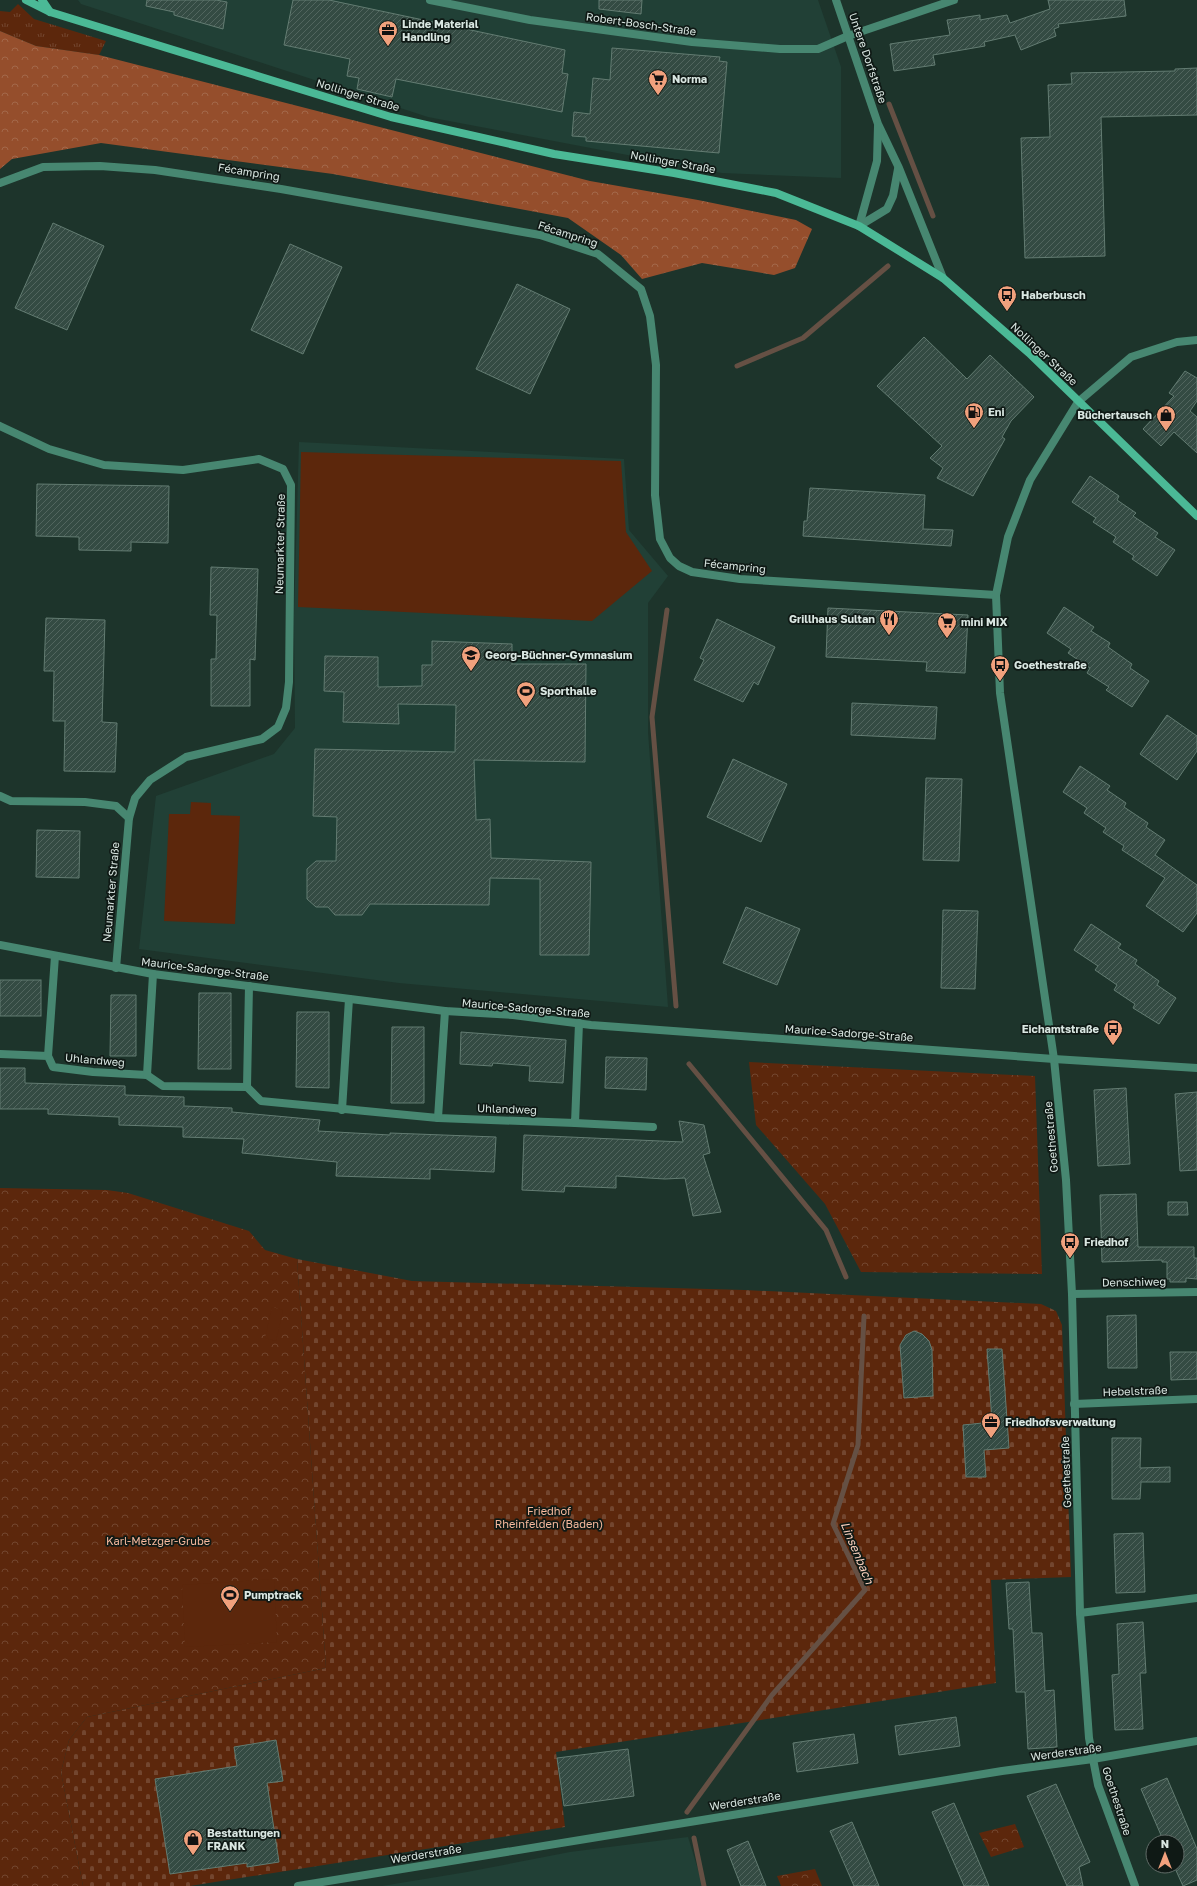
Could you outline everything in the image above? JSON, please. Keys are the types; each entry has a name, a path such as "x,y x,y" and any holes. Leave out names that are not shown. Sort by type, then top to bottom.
{"main road":[{"name":"Nollinger Straße","path":"26,0 50,12 391,117 554,154 674,173 776,193 859,226 943,278 1029,352 1078,402 1197,516"},
{"path":"42,0 50,12"}],"street":[{"name":"Robert-Bosch-Straße","path":"430,0 530,20 692,42 780,49 818,49 848,36 954,0"},
{"name":"Untere Dorfstraße","path":"836,0 878,124 898,168 943,278"},
{"name":"Untere Dorfstraße","path":"859,226 878,160 878,124"},
{"name":"Fécampring","path":"0,183 43,167 100,166 162,171 281,189 540,235 598,254 641,289 650,316 656,365 655,495 660,539 670,558 679,566 692,572 740,579 996,595"},
{"path":"859,226 887,209 893,196 898,168"},
{"name":"Goethestraße","path":"1135,1886 1098,1785 1086,1709 1080,1613 1072,1294 1067,1193 1054,1059 1000,693 996,595 1008,538 1030,480 1078,402 1132,357 1177,342 1197,340"},
{"name":"Neumarkter Straße","path":"0,426 49,449 104,466 183,470 259,459 283,469 292,485 289,682 286,708 278,727 262,739 186,757 150,780 135,798 128,818 116,968"},
{"path":"0,796 11,801 85,802 116,806 128,818"},
{"name":"Maurice-Sadorge-Straße","path":"0,946 153,974 445,1011 513,1015 579,1023 1054,1059"},
{"path":"0,1054 48,1056 55,956"},
{"path":"146,1075 153,974"},
{"path":"246,1087 249,986"},
{"path":"342,1110 349,999"},
{"path":"438,1118 445,1011"},
{"path":"574,1123 579,1023"},
{"name":"Uhlandweg","path":"48,1056 53,1067 93,1072 146,1075 163,1086 246,1087 261,1101 342,1110 438,1118 653,1127"},
{"path":"1054,1059 1197,1068"},
{"name":"Denschiweg","path":"1072,1294 1197,1292"},
{"name":"Hebelstraße","path":"1074,1404 1197,1399"},
{"path":"1080,1613 1197,1598"},
{"name":"Werderstraße","path":"298,1886 1002,1771 1093,1759 1197,1741"}],"shaded area":[{"path":"78,0 818,0 841,67 841,178 722,173 428,117 81,4"},
{"name":"Georg-Büchner-Gymnasium","path":"299,442 624,459 629,530 668,576 648,603 648,732 668,1007 399,983 139,949 156,796 274,754 295,728 294,616"},
{"path":"688,1837 703,1886 382,1886 467,1872 570,1852"}],"green space":[{"path":"18,4 34,19 106,41 99,55 36,46 0,31 0,11 10,12"},
{"path":"0,31 36,46 99,55 590,181 698,200 796,220 812,229 795,268 774,275 702,263 642,279 621,255 568,218 333,174 101,143 12,159 0,169"},
{"path":"301,452 621,461 626,532 652,571 592,621 298,607"},
{"path":"191,802 211,803 211,815 240,816 235,924 164,921 169,814 190,814"},
{"path":"749,1062 1035,1076 1042,1274 861,1272 825,1204 756,1125"},
{"name":"Karl-Metzger-Grube","path":"0,1188 107,1190 128,1193 249,1231 265,1250 297,1259 326,1668 87,1717 69,1740 61,1772 83,1886 0,1886"},
{"name":"Friedhof Rheinfelden (Baden)","path":"297,1259 412,1281 745,1290 1041,1304 1056,1311 1062,1325 1071,1577 991,1580 996,1683 556,1752 565,1827 190,1886 83,1886 61,1772 69,1740 87,1717 326,1668"},
{"path":"272,1307 283,1310 276,1341 265,1338"},
{"path":"274,1579 277,1642 185,1647 182,1585"},
{"path":"1015,1824 1024,1847 991,1857 979,1833"},
{"path":"815,1869 822,1886 781,1886 777,1876"}],"building":[{"path":"147,0 216,0 227,2 223,29 174,15 174,12 146,6"},
{"path":"293,0 329,0 565,50 562,73 568,74 562,112 396,79 392,97 357,89 359,78 347,76 350,59 284,45"},
{"path":"599,0 642,0 641,14 599,9"},
{"path":"1048,0 1124,0 1126,16 1058,24 1059,27 1054,29 1056,36 1021,50 1015,35 984,42 985,46 933,55 935,65 894,71 890,44 950,35 947,20 980,15 980,20 1007,15 1010,23 1050,9"},
{"name":"Norma","path":"612,48 720,57 719,61 727,62 719,153 586,141 586,137 572,136 574,112 590,114 593,78 610,80"},
{"path":"1197,68 1197,115 1101,117 1105,256 1025,258 1021,138 1050,137 1048,85 1072,84 1071,73 1175,71 1175,69"},
{"path":"53,223 104,246 67,330 15,308"},
{"path":"290,244 342,267 303,354 251,330"},
{"path":"517,284 570,309 530,394 476,369"},
{"path":"924,337 967,379 990,355 1034,397 1011,421 1002,437 1005,439 973,496 937,478 943,468 930,458 942,446 877,386"},
{"path":"1185,371 1197,378 1197,401 1190,411 1197,417 1197,453 1174,432 1161,446 1143,429 1174,396 1169,393"},
{"path":"1090,476 1119,496 1117,500 1136,513 1133,516 1158,533 1155,537 1175,550 1157,576 1132,559 1134,556 1113,542 1116,537 1093,522 1096,518 1072,502"},
{"path":"37,484 169,486 168,543 131,542 131,551 79,550 79,537 36,536"},
{"path":"810,488 925,495 923,529 953,530 951,546 803,536 804,521 807,521"},
{"path":"211,567 258,569 255,660 250,659 250,706 211,706 211,659 216,659 217,615 210,615"},
{"path":"1064,607 1094,627 1091,631 1110,643 1108,647 1132,664 1130,668 1149,681 1132,707 1106,690 1109,687 1087,673 1090,668 1068,653 1071,649 1047,633"},
{"path":"828,608 968,615 965,673 926,671 927,662 826,657"},
{"path":"46,618 105,620 102,722 117,723 115,772 64,771 65,721 53,721 54,671 44,671"},
{"path":"717,619 775,647 758,685 754,682 743,702 694,680 704,660 700,658"},
{"path":"432,641 512,644 512,664 586,664 585,762 474,760 476,820 490,819 491,858 591,862 589,955 540,955 540,879 490,878 489,905 370,904 362,915 335,915 328,907 316,907 307,899 307,869 316,861 336,861 337,817 313,816 315,749 455,752 456,705 398,704 399,724 343,722 344,692 324,691 325,656 378,657 378,687 422,686 422,665 432,665"},
{"path":"852,703 937,707 935,739 851,735"},
{"path":"1167,715 1197,736 1197,751 1177,780 1140,754"},
{"path":"733,759 787,784 761,842 707,817"},
{"path":"1080,766 1110,786 1107,790 1126,803 1124,807 1148,823 1146,827 1165,840 1155,855 1197,885 1197,913 1183,932 1146,906 1165,878 1122,850 1124,846 1103,832 1106,828 1084,813 1087,808 1063,792"},
{"path":"926,778 962,779 959,861 923,860"},
{"path":"37,830 80,831 79,878 36,877"},
{"path":"746,907 800,929 777,985 723,963"},
{"path":"943,910 978,911 975,989 941,988"},
{"path":"1091,924 1121,944 1118,948 1137,960 1135,964 1159,981 1157,985 1176,998 1159,1024 1133,1008 1135,1004 1114,990 1117,985 1095,970 1098,966 1074,950"},
{"path":"0,980 41,980 41,1016 0,1016"},
{"path":"199,993 231,993 231,1069 198,1069"},
{"path":"111,995 136,995 136,1056 110,1056"},
{"path":"297,1012 329,1012 329,1088 296,1087"},
{"path":"392,1027 424,1027 424,1103 391,1103"},
{"path":"461,1032 566,1040 563,1083 529,1081 530,1066 493,1063 492,1066 460,1064"},
{"path":"606,1057 647,1058 646,1090 605,1088"},
{"path":"0,1068 25,1068 25,1083 125,1086 125,1095 184,1097 184,1106 232,1108 232,1112 320,1120 318,1131 390,1135 390,1133 496,1137 494,1172 430,1169 430,1179 336,1176 337,1162 242,1153 244,1139 183,1137 183,1127 119,1125 119,1117 48,1114 48,1109 0,1109"},
{"path":"1126,1088 1130,1164 1098,1166 1094,1090"},
{"path":"1197,1092 1197,1170 1180,1171 1175,1094"},
{"path":"679,1121 704,1125 710,1153 703,1155 721,1212 693,1216 685,1178 665,1179 616,1176 616,1188 565,1186 564,1192 522,1190 524,1135 683,1142"},
{"path":"1136,1194 1138,1247 1194,1247 1194,1258 1197,1258 1197,1279 1186,1278 1186,1282 1170,1282 1170,1279 1167,1279 1167,1262 1162,1262 1162,1260 1102,1262 1100,1195"},
{"path":"1168,1202 1187,1202 1188,1215 1168,1215"},
{"path":"1136,1315 1137,1368 1108,1368 1107,1316"},
{"path":"914,1331 922,1334 929,1341 932,1350 933,1396 904,1398 900,1345 906,1335"},
{"path":"987,1349 1002,1349 1009,1448 984,1450 986,1477 966,1477 963,1425 992,1422"},
{"path":"1170,1352 1197,1352 1197,1379 1171,1380"},
{"path":"1112,1438 1141,1438 1140,1468 1170,1467 1170,1482 1141,1482 1140,1499 1112,1499"},
{"path":"1143,1533 1145,1592 1116,1593 1114,1534"},
{"path":"1029,1582 1032,1633 1042,1633 1045,1691 1054,1690 1057,1747 1028,1749 1025,1692 1016,1692 1013,1629 1009,1629 1006,1583"},
{"path":"1143,1622 1146,1673 1140,1673 1143,1729 1115,1730 1112,1675 1119,1674 1117,1624"},
{"path":"956,1717 960,1746 899,1755 895,1726"},
{"path":"854,1734 858,1763 797,1772 793,1743"},
{"path":"276,1740 283,1781 267,1783 279,1862 247,1867 247,1863 170,1874 155,1779 237,1766 234,1747"},
{"path":"628,1749 634,1796 564,1806 557,1758"},
{"path":"1167,1778 1197,1849 1197,1880 1183,1886 1178,1874 1185,1874 1185,1834 1161,1834 1141,1789"},
{"path":"1056,1784 1090,1862 1079,1867 1083,1886 1067,1886 1027,1796"},
{"path":"954,1803 989,1886 964,1886 932,1812"},
{"path":"852,1822 879,1886 854,1886 830,1831"},
{"path":"748,1841 766,1886 741,1886 727,1850"}],"waterway":[{"path":"889,104 933,216"},
{"path":"737,366 803,338 888,266"},
{"path":"667,610 652,717 676,1006"},
{"path":"689,1064 826,1230 846,1277"},
{"name":"Linsenbach","path":"687,1812 772,1695 865,1590 833,1524 858,1445 864,1316"},
{"path":"694,1838 704,1886"}],"place":[{"name":"Linde Material Handling","path":"388,47"},
{"name":"Norma","path":"658,96"},
{"name":"Haberbusch","path":"1007,312"},
{"name":"Eni","path":"974,429"},
{"name":"Büchertausch","path":"1166,432"},
{"name":"Grillhaus Sultan","path":"889,636"},
{"name":"mini MIX","path":"947,639"},
{"name":"Georg-Büchner-Gymnasium","path":"471,672"},
{"name":"Goethestraße","path":"1000,682"},
{"name":"Sporthalle","path":"526,708"},
{"name":"Eichamtstraße","path":"1113,1046"},
{"name":"Friedhof","path":"1070,1259"},
{"name":"Friedhofsverwaltung","path":"991,1439"},
{"name":"Pumptrack","path":"230,1612"},
{"name":"Bestattungen FRANK","path":"193,1856"}]}
